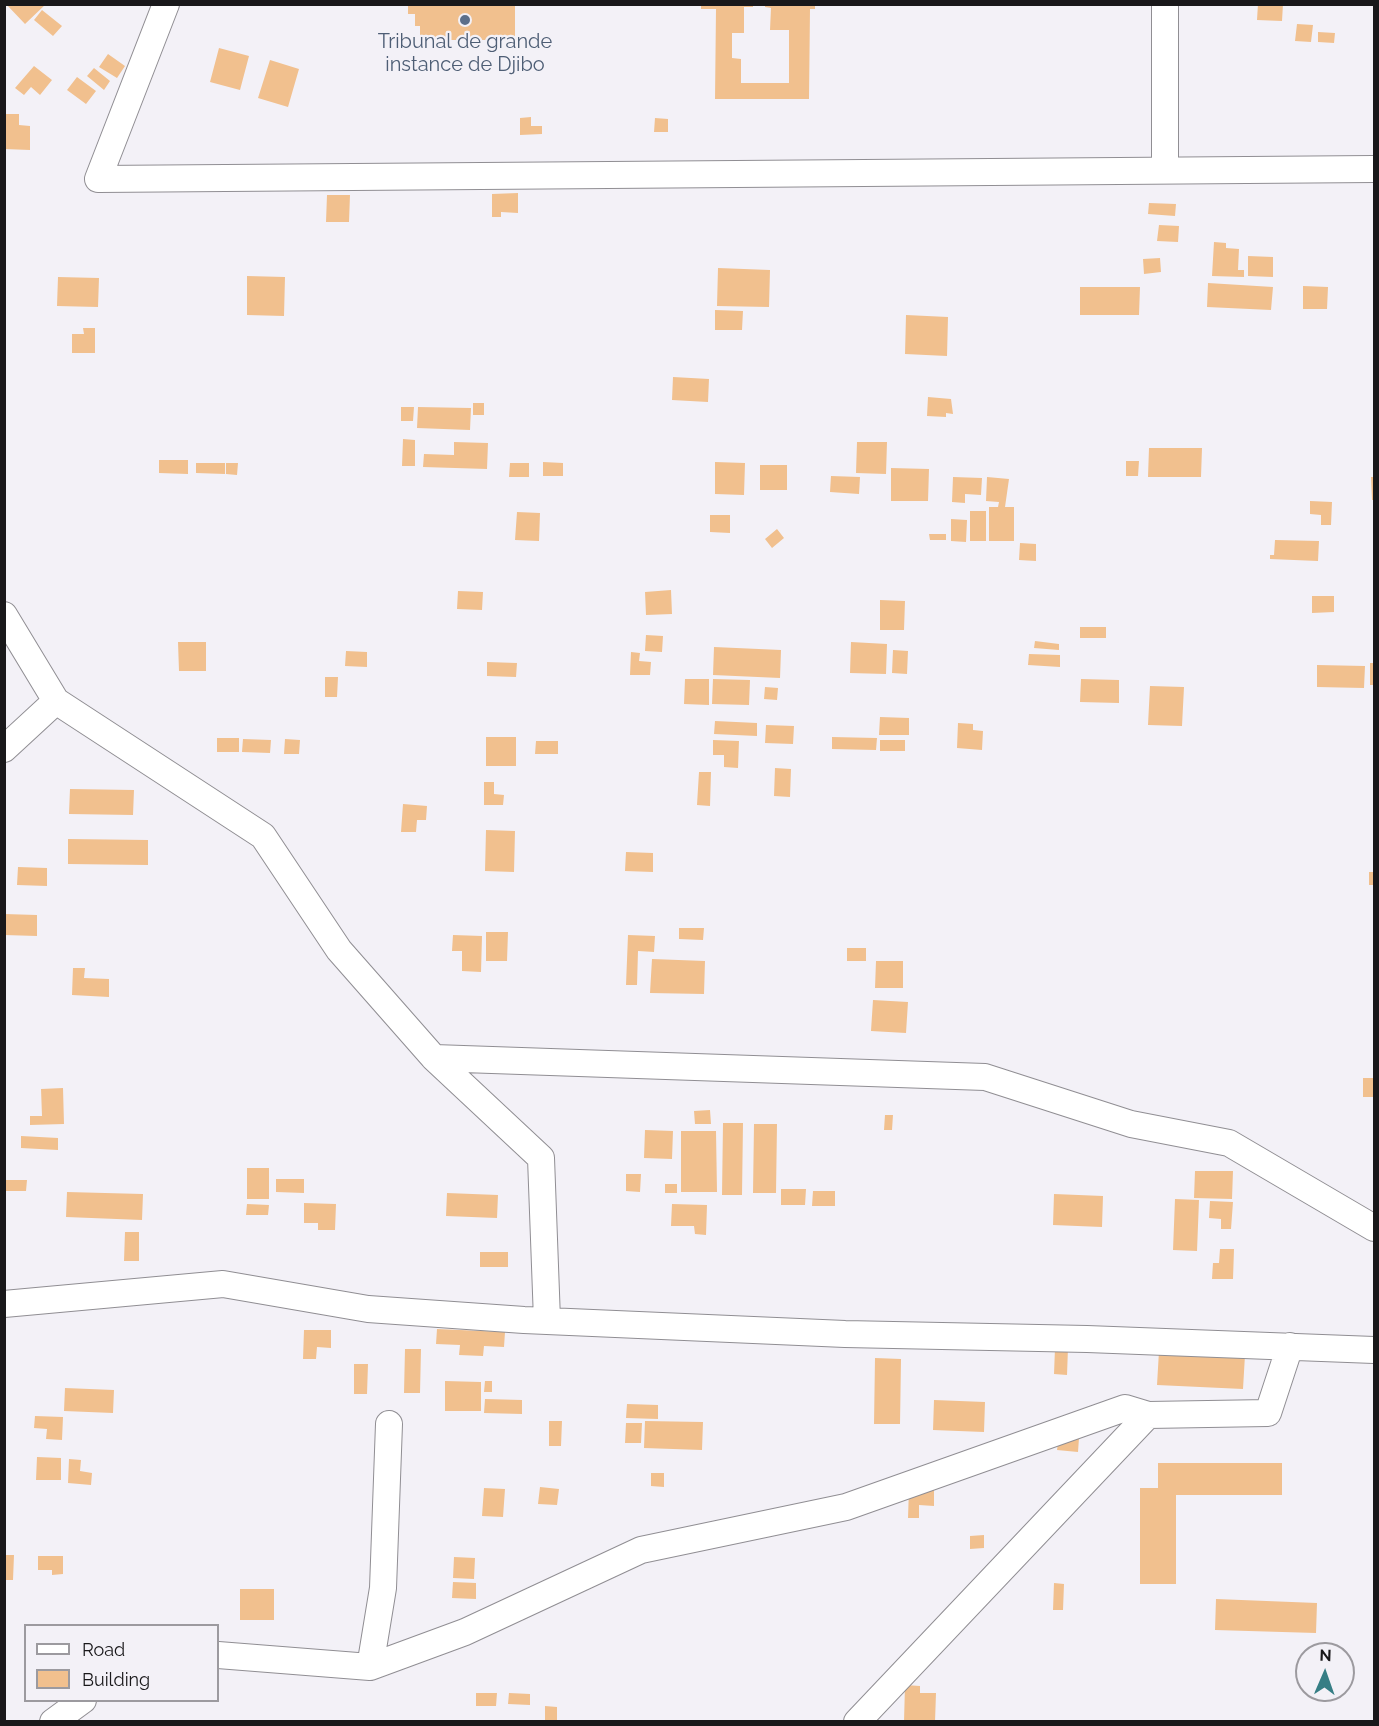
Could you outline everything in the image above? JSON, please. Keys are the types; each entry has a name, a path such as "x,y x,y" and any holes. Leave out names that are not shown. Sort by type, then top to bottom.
{"street":[{"path":"166,4 98,179 1374,169"},
{"path":"1165,4 1165,170"},
{"path":"4,615 56,700 263,836 339,951 434,1058 541,1158 548,1320"},
{"path":"4,749 56,700"},
{"path":"434,1058 985,1077 1131,1124 1229,1143 1374,1228"},
{"path":"4,1304 223,1284 368,1310 845,1334 1374,1350"},
{"path":"219,1655 370,1667 465,1632 641,1550 846,1507 1125,1408 1148,1415 1268,1413 1290,1346"},
{"path":"857,1722 1148,1415"},
{"path":"370,1667 383,1588 389,1424"},
{"path":"53,1722 82,1702"}],"building":[{"path":"6,4 46,4 25,24"},
{"name":"Tribunal de grande instance de Djibo","path":"408,4 515,4 515,40 420,40 420,26 415,26 415,14 408,14"},
{"path":"701,4 753,4 753,7 744,7 744,33 732,33 732,58 741,59 741,83 789,83 789,30 770,30 771,8 765,7 765,4 815,4 815,9 810,9 809,99 715,99 716,9 701,9"},
{"path":"1258,4 1283,4 1282,21 1257,20"},
{"path":"42,10 62,26 53,36 34,20"},
{"path":"1297,24 1313,25 1311,42 1295,41"},
{"path":"1318,32 1335,33 1334,43 1318,42"},
{"path":"219,48 249,56 240,90 210,82"},
{"path":"108,54 125,66 117,78 99,67"},
{"path":"270,60 299,69 288,107 258,98"},
{"path":"34,66 52,80 40,95 31,87 24,95 15,88"},
{"path":"94,68 110,81 104,90 87,76"},
{"path":"77,77 96,91 86,104 67,90"},
{"path":"4,114 19,114 19,125 30,126 30,150 4,149"},
{"path":"531,117 531,126 542,126 542,134 520,135 520,118"},
{"path":"655,118 668,119 668,132 654,132"},
{"path":"518,193 518,213 501,212 501,217 492,217 492,194"},
{"path":"327,195 350,195 349,222 326,222"},
{"path":"1149,203 1176,204 1175,216 1148,214"},
{"path":"1159,225 1179,226 1178,242 1157,241"},
{"path":"1214,242 1226,243 1226,248 1239,249 1238,270 1244,270 1244,277 1212,276"},
{"path":"1248,256 1273,257 1273,277 1248,276"},
{"path":"1160,258 1161,272 1144,274 1143,259"},
{"path":"718,268 770,270 769,307 717,306"},
{"path":"247,276 285,277 284,316 247,315"},
{"path":"58,277 99,278 98,307 57,306"},
{"path":"1208,283 1273,287 1271,310 1207,307"},
{"path":"1303,286 1328,287 1327,309 1303,309"},
{"path":"1080,287 1140,287 1139,315 1080,315"},
{"path":"715,310 743,311 742,330 715,330"},
{"path":"906,315 948,317 947,356 905,354"},
{"path":"83,328 95,328 95,353 72,353 72,334 84,334"},
{"path":"673,377 709,379 708,402 672,400"},
{"path":"928,397 951,399 953,414 946,413 946,417 927,416"},
{"path":"473,403 484,403 484,415 473,415"},
{"path":"401,407 414,407 413,421 401,421"},
{"path":"418,407 471,408 470,430 417,428"},
{"path":"403,439 415,440 415,466 402,466"},
{"path":"454,442 488,443 487,469 423,467 424,454 454,455"},
{"path":"857,442 887,442 886,474 856,473"},
{"path":"1149,448 1202,448 1201,477 1148,477"},
{"path":"159,460 188,460 188,474 159,473"},
{"path":"1126,461 1139,461 1138,476 1126,476"},
{"path":"543,462 563,463 563,476 543,476"},
{"path":"715,462 745,463 744,495 715,494"},
{"path":"196,463 225,463 225,474 196,473"},
{"path":"226,463 238,463 237,475 226,474"},
{"path":"510,463 529,463 529,477 509,477"},
{"path":"760,465 787,465 787,490 760,490"},
{"path":"891,468 929,469 928,501 891,501"},
{"path":"831,476 860,477 859,494 830,492"},
{"path":"953,477 982,478 981,495 965,494 965,503 952,502"},
{"path":"987,477 1009,479 1005,507 1014,507 1014,541 989,541 989,507 998,507 999,502 986,501"},
{"path":"1371,477 1374,477 1374,500 1372,500"},
{"path":"1310,501 1332,502 1331,525 1321,525 1321,515 1310,514"},
{"path":"970,511 986,511 986,541 970,541"},
{"path":"517,512 540,513 539,541 515,540"},
{"path":"710,515 730,515 730,533 710,532"},
{"path":"951,519 967,520 966,542 951,541"},
{"path":"777,529 784,538 772,548 765,539"},
{"path":"929,534 946,534 946,540 930,540"},
{"path":"1275,540 1319,541 1318,561 1270,559 1270,555 1274,555"},
{"path":"1020,543 1036,544 1036,561 1019,560"},
{"path":"671,590 672,614 646,615 645,592"},
{"path":"458,591 483,592 482,610 457,609"},
{"path":"1312,596 1334,596 1334,612 1312,613"},
{"path":"880,600 905,601 904,630 880,630"},
{"path":"1080,627 1106,627 1106,638 1080,638"},
{"path":"646,635 663,636 662,652 645,651"},
{"path":"1035,641 1059,644 1059,650 1034,648"},
{"path":"178,642 206,642 206,671 179,671"},
{"path":"851,642 887,644 886,674 850,673"},
{"path":"714,647 781,650 780,678 713,675"},
{"path":"893,650 908,651 907,674 892,673"},
{"path":"346,651 367,652 367,667 345,666"},
{"path":"631,652 640,653 639,661 651,662 650,675 630,675"},
{"path":"1029,654 1060,655 1060,667 1028,665"},
{"path":"487,662 517,663 516,677 487,676"},
{"path":"1370,663 1374,663 1374,685 1370,685"},
{"path":"1317,665 1365,666 1364,688 1317,687"},
{"path":"325,677 338,677 337,697 325,697"},
{"path":"685,679 709,679 709,705 684,704"},
{"path":"713,679 750,680 749,705 712,704"},
{"path":"1081,679 1119,680 1119,703 1080,702"},
{"path":"1150,686 1184,687 1182,726 1148,725"},
{"path":"765,687 778,688 777,700 764,699"},
{"path":"880,717 909,718 909,735 879,735"},
{"path":"715,721 757,723 757,736 714,734"},
{"path":"958,723 973,724 973,730 983,731 982,750 957,748"},
{"path":"766,725 794,726 793,744 765,743"},
{"path":"486,737 516,737 516,766 486,766"},
{"path":"832,737 877,738 876,750 832,749"},
{"path":"217,738 239,738 239,752 217,752"},
{"path":"243,739 271,740 270,753 242,752"},
{"path":"285,739 300,740 299,754 284,754"},
{"path":"713,740 739,741 738,768 724,767 724,755 713,755"},
{"path":"880,740 905,740 905,751 880,751"},
{"path":"536,741 558,741 558,754 535,754"},
{"path":"775,768 791,769 790,797 774,796"},
{"path":"699,772 711,772 710,806 697,805"},
{"path":"484,782 494,782 494,794 504,795 503,805 484,805"},
{"path":"70,789 134,790 133,815 69,814"},
{"path":"403,804 427,806 426,820 417,820 416,832 401,832"},
{"path":"486,830 515,831 514,872 485,871"},
{"path":"68,839 148,840 148,865 68,864"},
{"path":"626,852 653,853 653,872 625,871"},
{"path":"18,867 47,868 47,886 17,885"},
{"path":"1369,872 1374,872 1374,885 1369,885"},
{"path":"4,914 37,915 37,936 4,935"},
{"path":"679,928 704,928 703,940 679,939"},
{"path":"486,932 508,932 507,961 486,961"},
{"path":"453,935 482,936 481,972 462,971 462,951 452,951"},
{"path":"628,935 655,936 654,952 638,951 637,985 626,985"},
{"path":"847,948 866,948 866,961 847,961"},
{"path":"652,959 705,961 704,994 650,993"},
{"path":"876,961 903,961 903,988 875,988"},
{"path":"73,968 85,968 84,978 109,979 109,997 72,995"},
{"path":"873,1000 908,1002 906,1033 871,1031"},
{"path":"1363,1078 1374,1078 1374,1097 1363,1097"},
{"path":"63,1088 64,1124 30,1125 30,1116 42,1116 41,1089"},
{"path":"710,1110 711,1124 695,1124 694,1111"},
{"path":"885,1115 893,1115 892,1130 884,1130"},
{"path":"723,1123 743,1123 742,1195 722,1195"},
{"path":"754,1124 777,1124 776,1193 753,1193"},
{"path":"645,1130 673,1131 672,1159 644,1158"},
{"path":"681,1131 716,1131 717,1192 681,1192"},
{"path":"21,1136 58,1138 58,1150 21,1148"},
{"path":"247,1168 269,1168 269,1199 247,1199"},
{"path":"1195,1171 1233,1171 1232,1199 1194,1198"},
{"path":"626,1174 641,1174 640,1192 626,1191"},
{"path":"276,1179 304,1179 304,1193 276,1192"},
{"path":"4,1180 27,1180 26,1191 4,1191"},
{"path":"665,1184 677,1184 677,1193 665,1193"},
{"path":"781,1189 806,1189 805,1205 781,1205"},
{"path":"813,1191 835,1191 835,1206 812,1206"},
{"path":"67,1192 143,1194 142,1220 66,1217"},
{"path":"447,1193 498,1195 497,1218 446,1216"},
{"path":"1054,1194 1103,1196 1102,1227 1053,1225"},
{"path":"1175,1199 1199,1200 1197,1251 1173,1250"},
{"path":"1210,1201 1233,1202 1231,1229 1221,1229 1221,1219 1209,1218"},
{"path":"304,1203 336,1204 335,1230 318,1230 318,1223 304,1223"},
{"path":"247,1204 269,1205 268,1215 246,1215"},
{"path":"672,1204 707,1205 706,1235 695,1234 694,1226 671,1226"},
{"path":"125,1232 139,1232 139,1261 124,1261"},
{"path":"1220,1249 1234,1249 1233,1279 1212,1279 1213,1263 1219,1263"},
{"path":"480,1252 508,1252 508,1267 480,1267"},
{"path":"437,1329 505,1332 504,1347 484,1346 483,1356 459,1355 460,1345 436,1344"},
{"path":"304,1330 331,1330 331,1348 317,1347 316,1359 303,1359"},
{"path":"1055,1348 1068,1348 1067,1375 1054,1374"},
{"path":"405,1349 421,1349 420,1393 404,1393"},
{"path":"1159,1351 1245,1355 1243,1389 1157,1385"},
{"path":"875,1358 901,1359 900,1424 874,1424"},
{"path":"354,1364 368,1364 367,1394 354,1394"},
{"path":"445,1381 481,1382 481,1411 445,1411"},
{"path":"485,1381 492,1381 492,1392 484,1392"},
{"path":"65,1388 114,1390 113,1413 64,1411"},
{"path":"485,1399 522,1400 522,1414 484,1413"},
{"path":"934,1400 985,1402 984,1432 933,1430"},
{"path":"627,1404 658,1405 658,1419 626,1418"},
{"path":"35,1416 63,1417 62,1440 46,1439 47,1429 34,1428"},
{"path":"549,1421 562,1421 561,1446 549,1446"},
{"path":"645,1421 703,1422 702,1450 644,1448"},
{"path":"626,1423 642,1423 641,1443 625,1443"},
{"path":"1059,1436 1079,1438 1078,1452 1057,1450"},
{"path":"37,1457 61,1458 61,1480 36,1480"},
{"path":"69,1459 81,1460 80,1471 92,1473 91,1485 68,1483"},
{"path":"1158,1463 1282,1463 1282,1495 1176,1495 1176,1584 1140,1584 1140,1488 1158,1488"},
{"path":"651,1473 664,1473 664,1487 651,1486"},
{"path":"540,1487 559,1489 557,1505 538,1504"},
{"path":"484,1488 505,1489 503,1517 482,1516"},
{"path":"909,1488 934,1488 934,1506 919,1505 919,1518 908,1518"},
{"path":"984,1535 984,1548 970,1549 970,1536"},
{"path":"4,1555 14,1555 13,1580 4,1580"},
{"path":"38,1556 63,1556 63,1574 52,1575 52,1570 38,1570"},
{"path":"454,1557 475,1558 474,1579 453,1578"},
{"path":"453,1582 476,1583 476,1599 452,1598"},
{"path":"1054,1583 1064,1584 1063,1610 1053,1610"},
{"path":"240,1589 274,1589 274,1620 240,1620"},
{"path":"1216,1599 1317,1603 1316,1633 1215,1630"},
{"path":"905,1685 920,1686 920,1693 936,1693 935,1722 904,1722"},
{"path":"476,1693 497,1693 496,1706 476,1706"},
{"path":"509,1693 530,1694 530,1705 508,1704"},
{"path":"545,1706 557,1707 557,1722 545,1722"}],"place":[{"name":"Tribunal de grande instance de Djibo","path":"465,20"}]}
